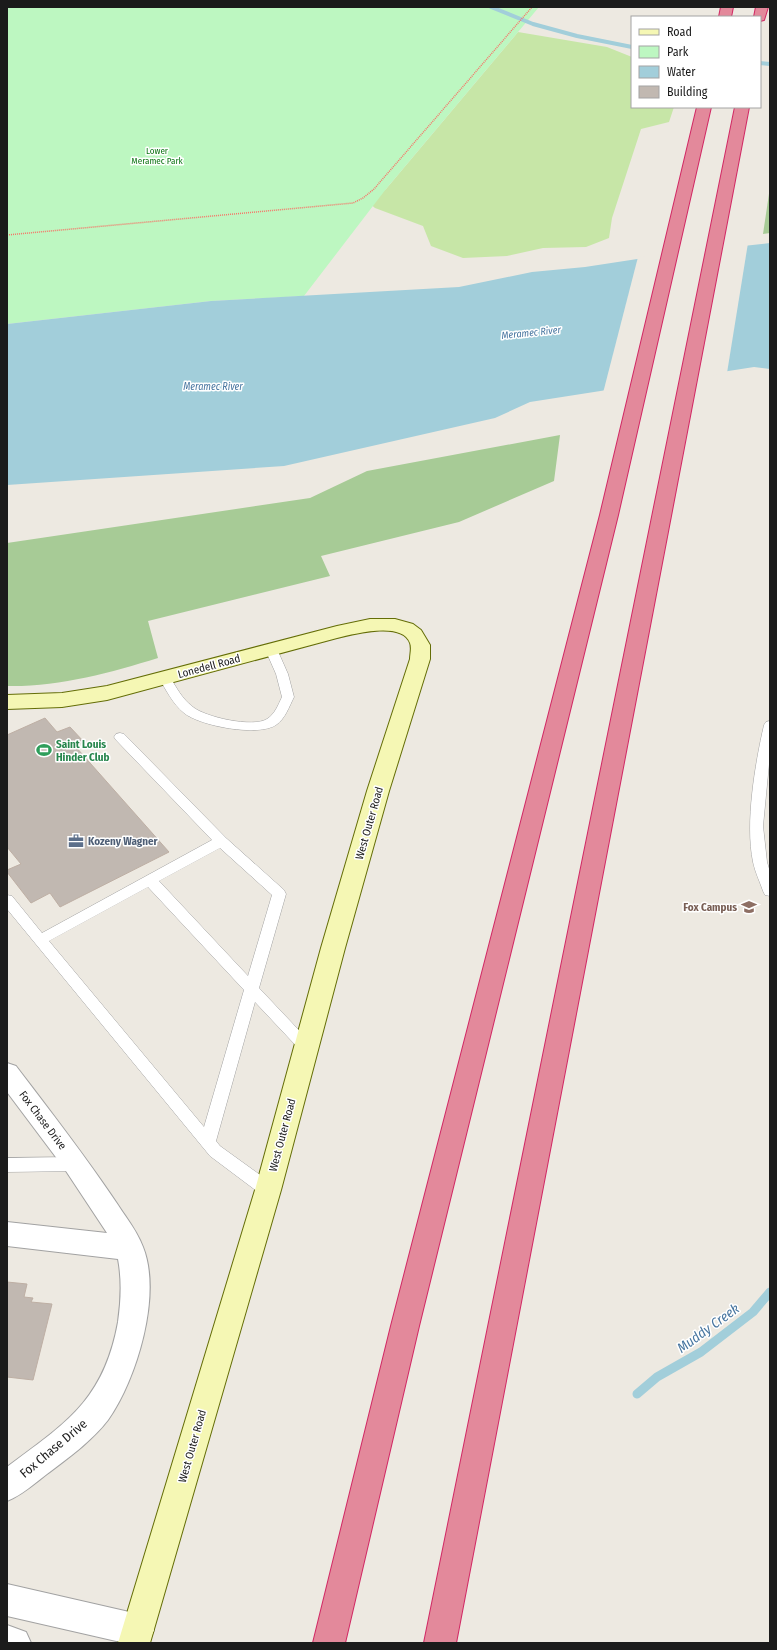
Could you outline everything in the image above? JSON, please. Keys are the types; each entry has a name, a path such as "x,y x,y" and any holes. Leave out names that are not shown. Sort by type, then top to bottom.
{"highway":[{"path":"329,1643 405,1326 622,461 704,108"},
{"path":"440,1643 742,108"}],"street":[{"name":"Lonedell Road","path":"7,702 49,701 87,697 364,626 392,626 408,630"},
{"name":"West Outer Road","path":"136,1636 268,1190 306,1046 376,798 420,659 420,644 414,634 408,630"},
{"name":"Fox Chase Drive","path":"7,1073 76,1164 130,1248 136,1287 129,1339 118,1372 97,1410 79,1430 7,1486"},
{"path":"7,1234 130,1248"},
{"path":"7,1600 136,1636"},
{"path":"7,1641 15,1643"}],"lane":[{"path":"165,678 176,697 192,712 222,722 247,727 268,724 279,716 288,697 282,674 271,649"},
{"path":"770,725 764,752 756,826 760,862 770,891"},
{"path":"120,737 221,841 279,894 208,1141"},
{"path":"40,940 221,841"},
{"path":"150,880 306,1046"},
{"path":"7,900 215,1151 268,1190"},
{"path":"7,1165 76,1164"}],"path":[{"path":"7,236 353,203 363,198 374,189 532,7"}],"green space":[{"name":"Lower Meramec Park","path":"7,7 539,7 386,189 304,296 211,301 7,324"},
{"path":"518,32 607,47 631,57 631,108 674,108 669,122 641,129 612,218 609,238 586,247 543,248 507,256 463,258 431,246 423,226 375,208 368,202 386,189"},
{"path":"770,187 770,233 763,234"},
{"path":"560,435 554,481 459,522 321,556 330,576 148,621 158,658 103,674 65,682 26,686 7,686 7,543 310,498 367,471"}],"water":[{"name":"Meramec River","path":"770,243 770,369 754,367 530,402 495,418 284,466 7,485 7,324 211,301 459,287 532,272 585,267 670,254"}],"pier":[{"path":"748,243 727,373 603,393 638,257"}],"building":[{"path":"45,718 57,732 70,727 84,742 75,746 169,852 60,907 50,893 31,903 7,872 7,870 21,864 7,847 7,735"},
{"path":"7,1282 27,1284 24,1297 33,1298 31,1302 52,1304 33,1380 7,1377"}],"waterway":[{"path":"491,7 533,24 577,36 631,47"},
{"path":"761,63 770,64"},
{"name":"Muddy Creek","path":"637,1394 657,1377 701,1352 753,1312 770,1292"}],"place":[{"name":"Saint Louis Hinder Club","path":"44,750"},
{"name":"Kozeny Wagner","path":"76,841"},
{"name":"Fox Campus","path":"749,907"}]}
